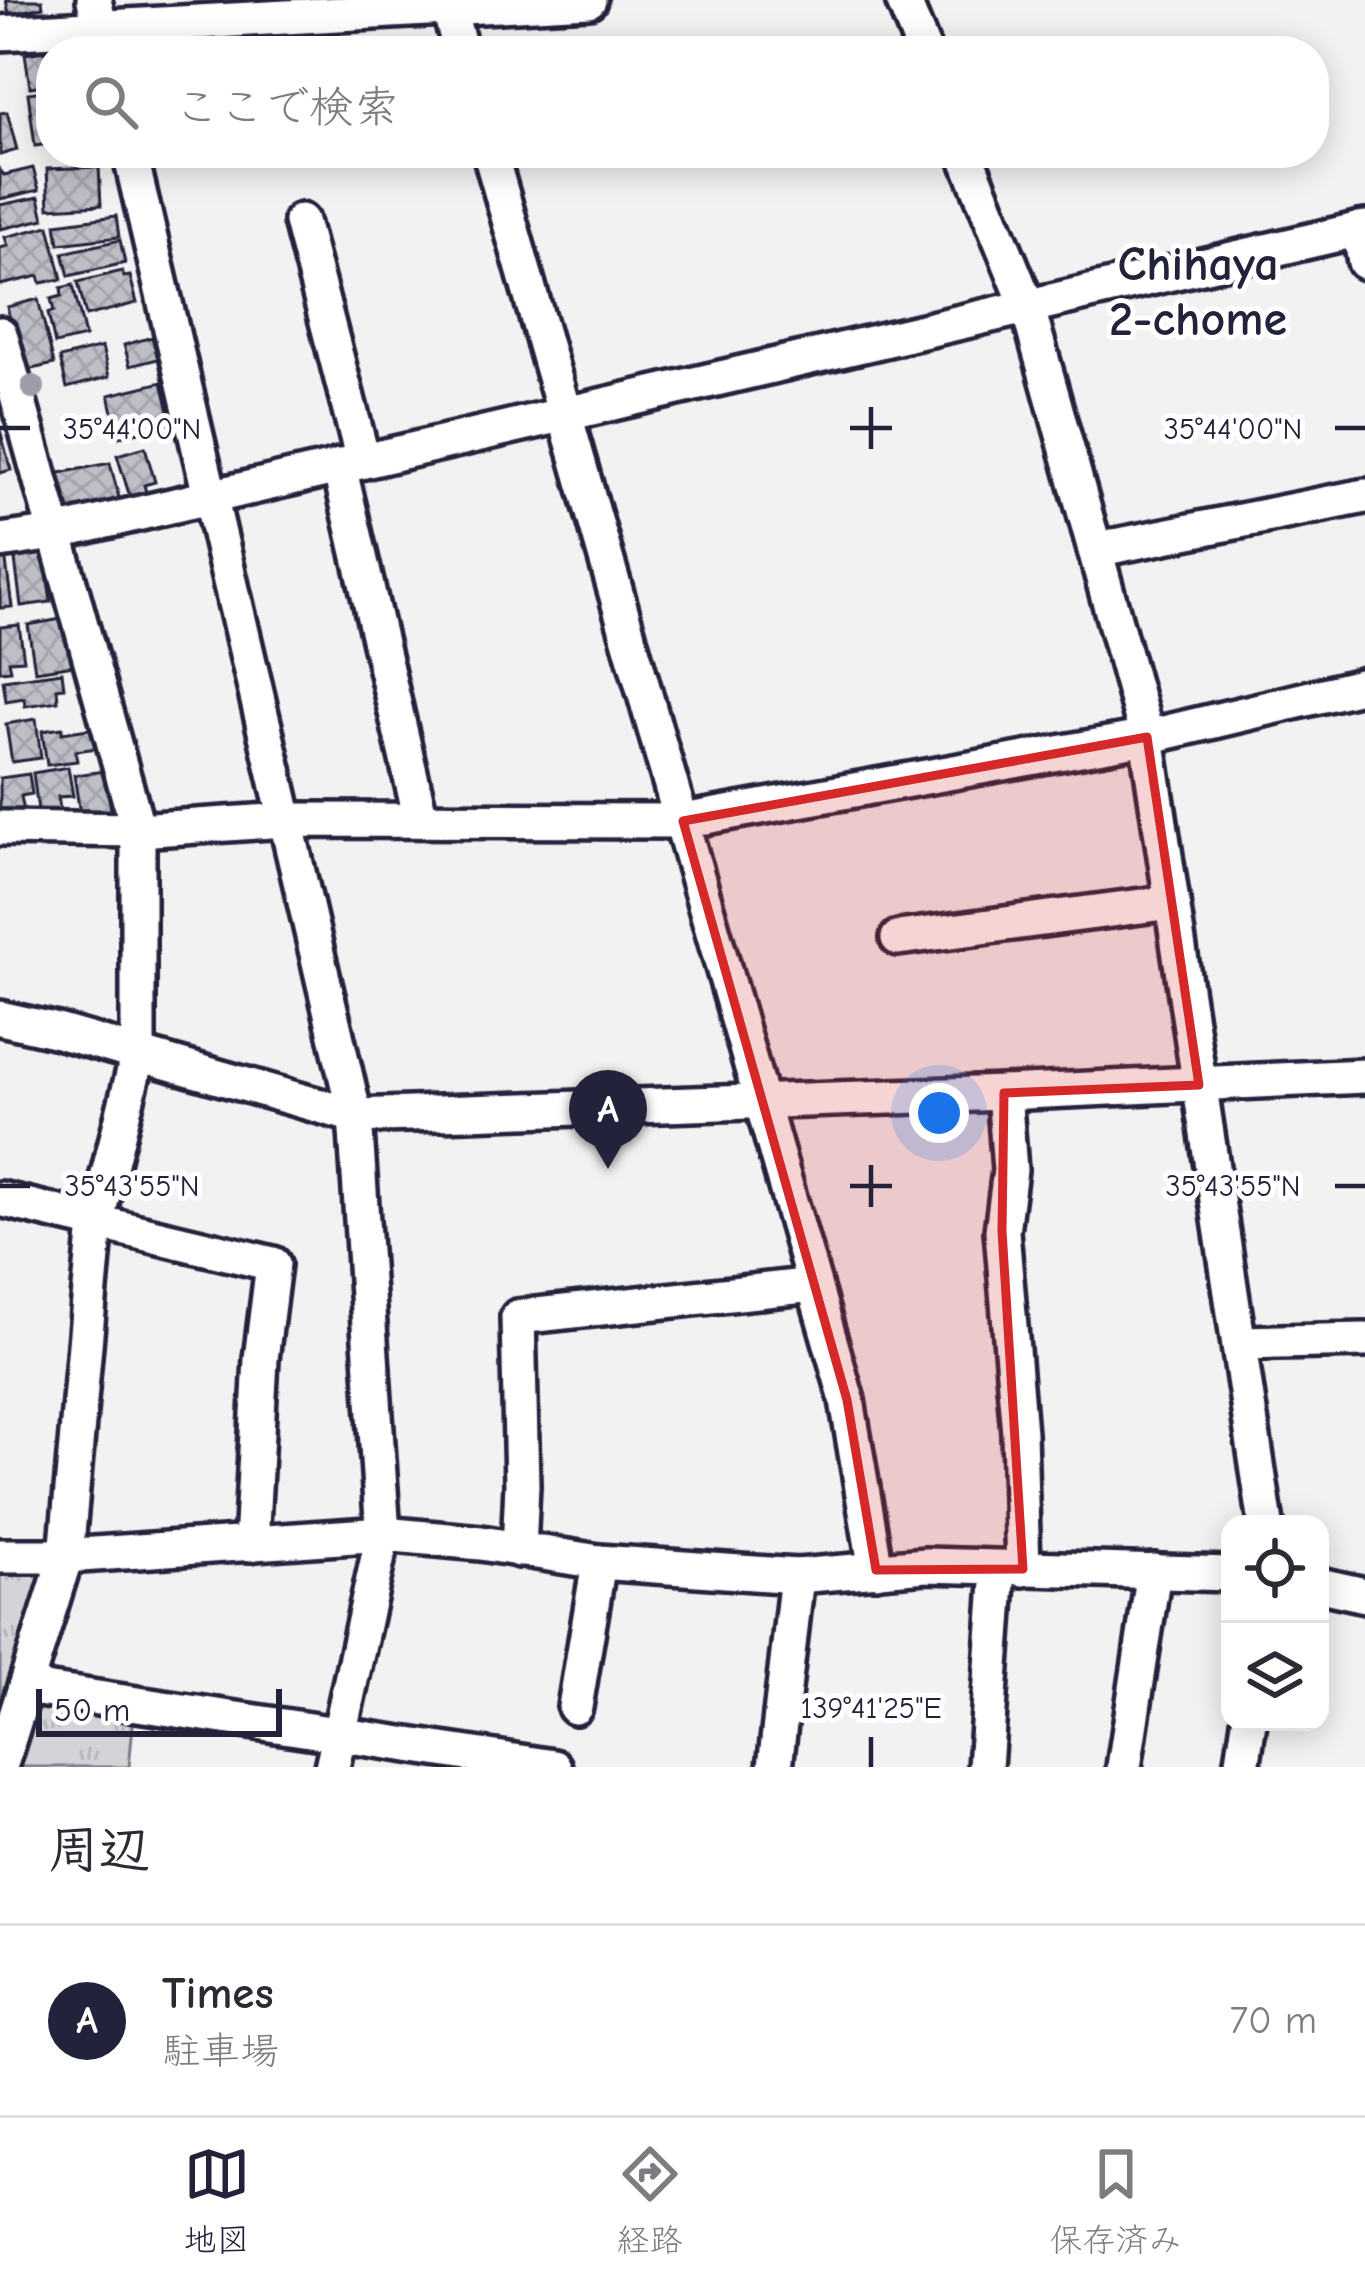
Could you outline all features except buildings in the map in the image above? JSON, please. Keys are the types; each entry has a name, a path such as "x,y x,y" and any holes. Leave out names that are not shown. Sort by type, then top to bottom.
{"street":[{"path":"0,33 447,3 590,0"},
{"path":"903,0 918,36"},
{"path":"447,3 457,36"},
{"path":"134,168 355,1116 382,1534 335,1752"},
{"path":"494,168 847,1400 876,1570"},
{"path":"971,168 1028,305 1147,737 1265,1515"},
{"path":"301,221 421,820"},
{"path":"0,541 55,533 1028,305 1363,240"},
{"path":"0,1767 66,1556 96,1222 138,1054 138,830 1,340"},
{"path":"1096,550 1365,496"},
{"path":"0,828 138,830 286,820 683,821 1147,737 1365,685"},
{"path":"898,938 1172,902"},
{"path":"0,1018 355,1116 1004,1094 1365,1076"},
{"path":"985,1767 1011,1568 1018,1432 1002,1231 1010,1170 1004,1094"},
{"path":"0,1199 273,1264 261,1359 251,1544"},
{"path":"519,1550 518,1317 814,1285"},
{"path":"1240,1342 1365,1340"},
{"path":"0,1556 66,1556 382,1534 599,1562 797,1576 926,1565 1221,1574"},
{"path":"575,1707 599,1562"},
{"path":"1124,1767 1154,1570"},
{"path":"775,1767 797,1576"},
{"path":"1329,1588 1365,1595"},
{"path":"25,1687 335,1752 538,1766"},
{"path":"1242,1767 1248,1731"}],"highlighted area":[{"path":"1147,737 1199,1085 1004,1093 1002,1231 1023,1569 876,1570 847,1400 683,821"}],"green space":[{"path":"66,1556 0,1747 0,1558"},
{"path":"25,1687 135,1705 129,1767 5,1767"}],"place":[{"name":"Times","path":"608,1169"}],"district":[{"name":"Chihaya 2-chome","path":"1198,290"}]}
